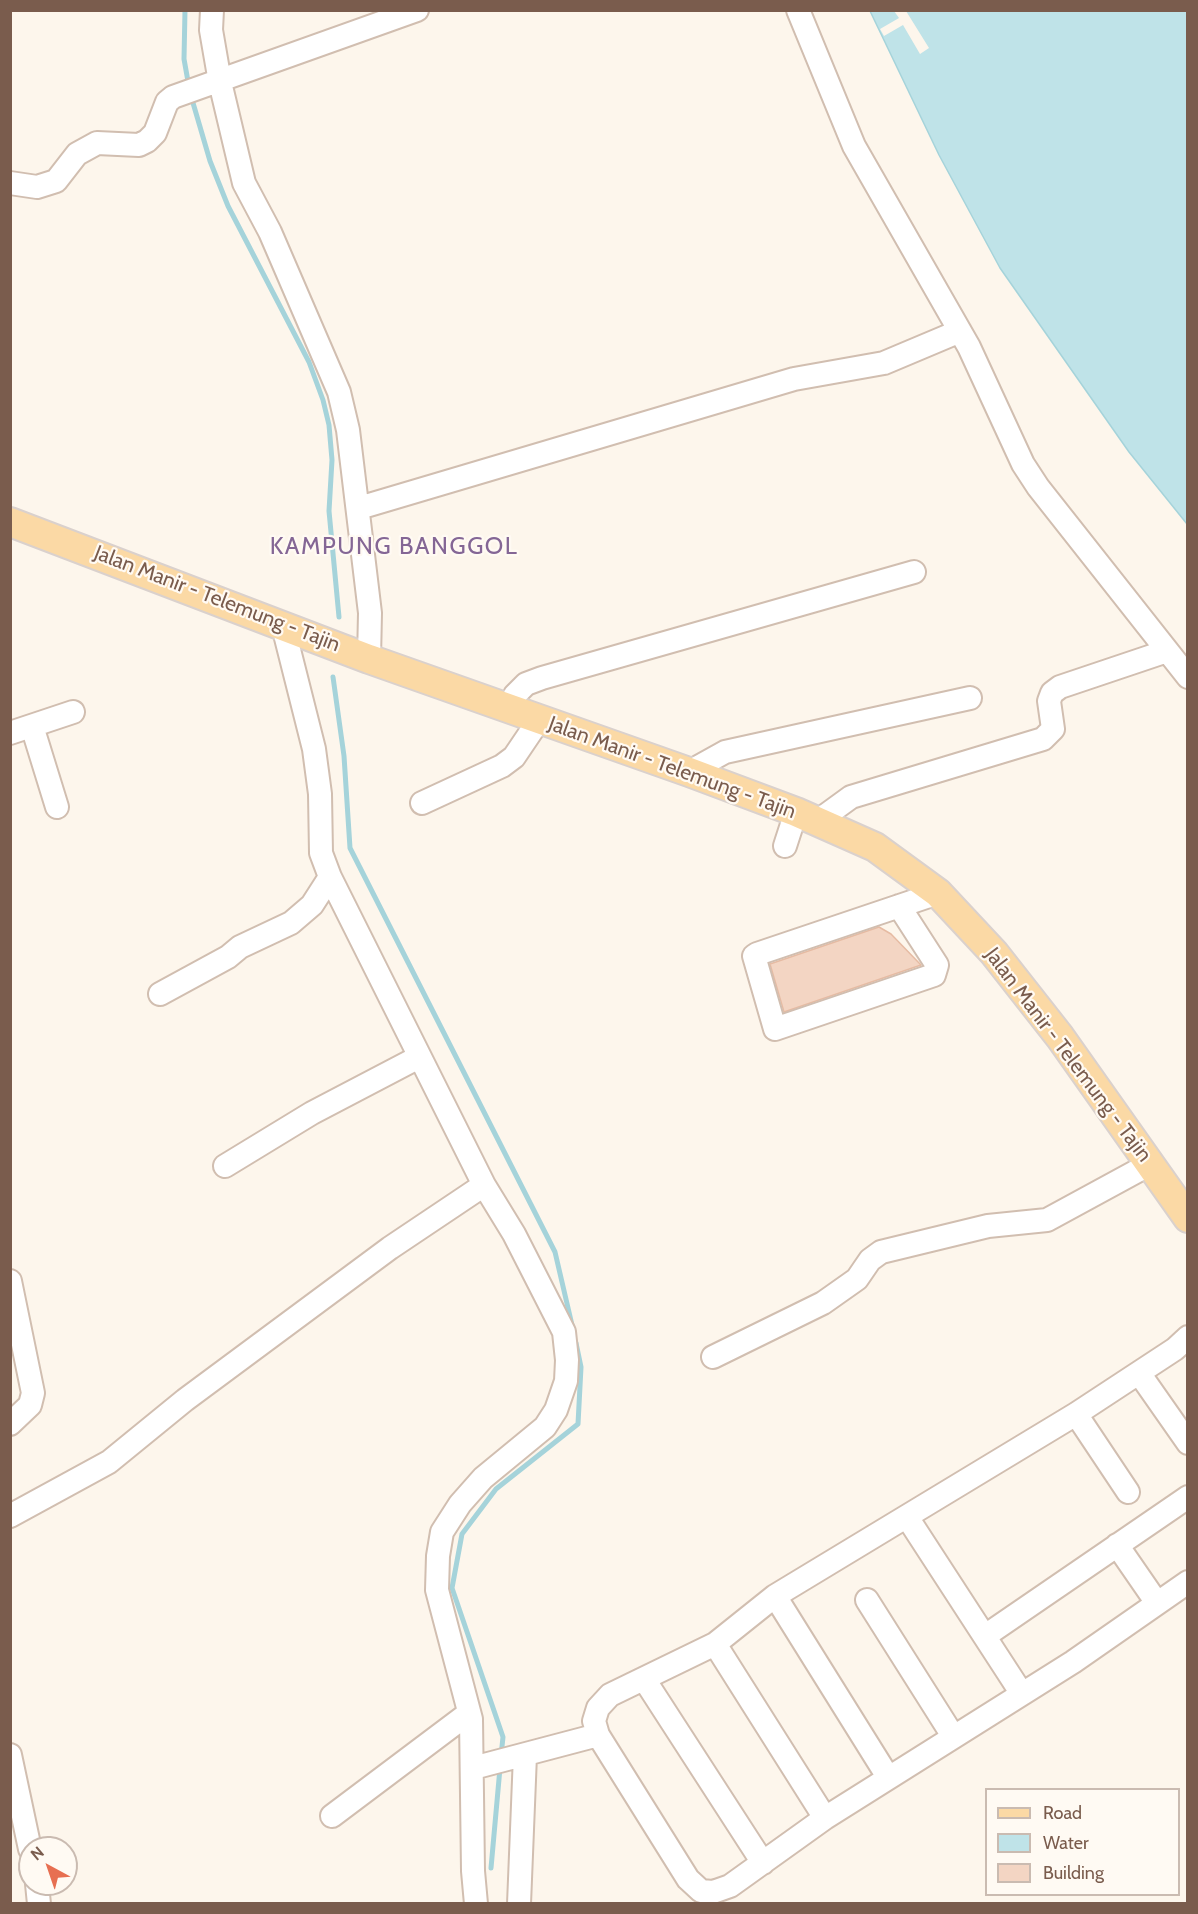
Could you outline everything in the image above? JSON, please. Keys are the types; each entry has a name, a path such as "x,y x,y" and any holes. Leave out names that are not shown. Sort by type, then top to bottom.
{"main road":[{"name":"Jalan Manir - Telemung - Tajin","path":"10,522 369,659 689,772 807,817 875,847 938,893 994,953 1060,1037 1188,1218"}],"street":[{"path":"212,10 211,30 217,83 244,183 270,232 339,392 348,430 359,508 370,613 369,659"},
{"path":"10,183 38,187 56,181 77,154 97,143 139,145 147,141 155,133 167,102 173,97 417,10"},
{"path":"798,10 854,146 960,331 1023,464 1038,487 1188,677"},
{"path":"359,508 794,380 884,363 960,331"},
{"path":"508,709 515,694 526,684 542,678 914,572"},
{"path":"284,626 314,749 320,794 321,853 330,877 484,1185 514,1234 564,1332 567,1360 566,1381 545,1427 483,1478 460,1504 442,1532 438,1556 437,1590 483,1765 473,1871 476,1904"},
{"path":"785,846 807,817 852,797 1043,739 1053,729 1049,701 1052,693 1060,687 1167,651"},
{"path":"689,772 725,752 970,698"},
{"path":"57,807 21,729 73,712"},
{"path":"422,803 502,766 514,757 539,720"},
{"path":"160,994 228,957 240,947 270,935 291,923 312,905 330,877"},
{"path":"899,906 937,965 934,975 775,1029 754,956 899,906 938,893"},
{"path":"225,1166 312,1113 419,1058"},
{"path":"712,1357 823,1303 857,1279 870,1260 881,1252 988,1226 1047,1220 1150,1164"},
{"path":"10,1515 109,1462 185,1400 390,1248 484,1185"},
{"path":"10,1281 33,1393 30,1405 10,1424"},
{"path":"1188,1337 1139,1373 1076,1414 775,1596 715,1644 610,1695 598,1708 594,1720 597,1735 688,1879 713,1898 825,1818 1022,1694 1188,1582"},
{"path":"1139,1373 1188,1443"},
{"path":"1076,1414 1128,1492"},
{"path":"985,1636 1188,1497"},
{"path":"907,1517 1022,1694"},
{"path":"1118,1545 1157,1603"},
{"path":"775,1596 888,1777"},
{"path":"867,1600 953,1736"},
{"path":"715,1644 825,1818"},
{"path":"644,1679 763,1863"},
{"path":"332,1816 469,1713"},
{"path":"483,1765 597,1735"},
{"path":"11,1756 27,1836"},
{"path":"519,1904 520,1756"}],"water":[{"path":"870,11 1187,11 1187,524 1129,452 1000,268 939,155"}],"pier":[{"path":"894,11 906,11 929,48 920,54 903,25 884,36 880,29 899,18"}],"building":[{"path":"879,927 891,934 921,965 784,1012 770,964"}],"waterway":[{"path":"185,10 184,59 189,87"},
{"path":"191,96 210,161 228,206 309,362 323,400 329,425 332,460 329,511 339,617"},
{"path":"333,677 344,756 350,848 555,1252 572,1325"},
{"path":"501,1756 503,1737 452,1588 462,1534 496,1489 578,1424 581,1367 576,1343"},
{"path":"491,1868 500,1768"}],"district":[{"name":"KAMPUNG BANGGOL","path":"394,547"}]}
